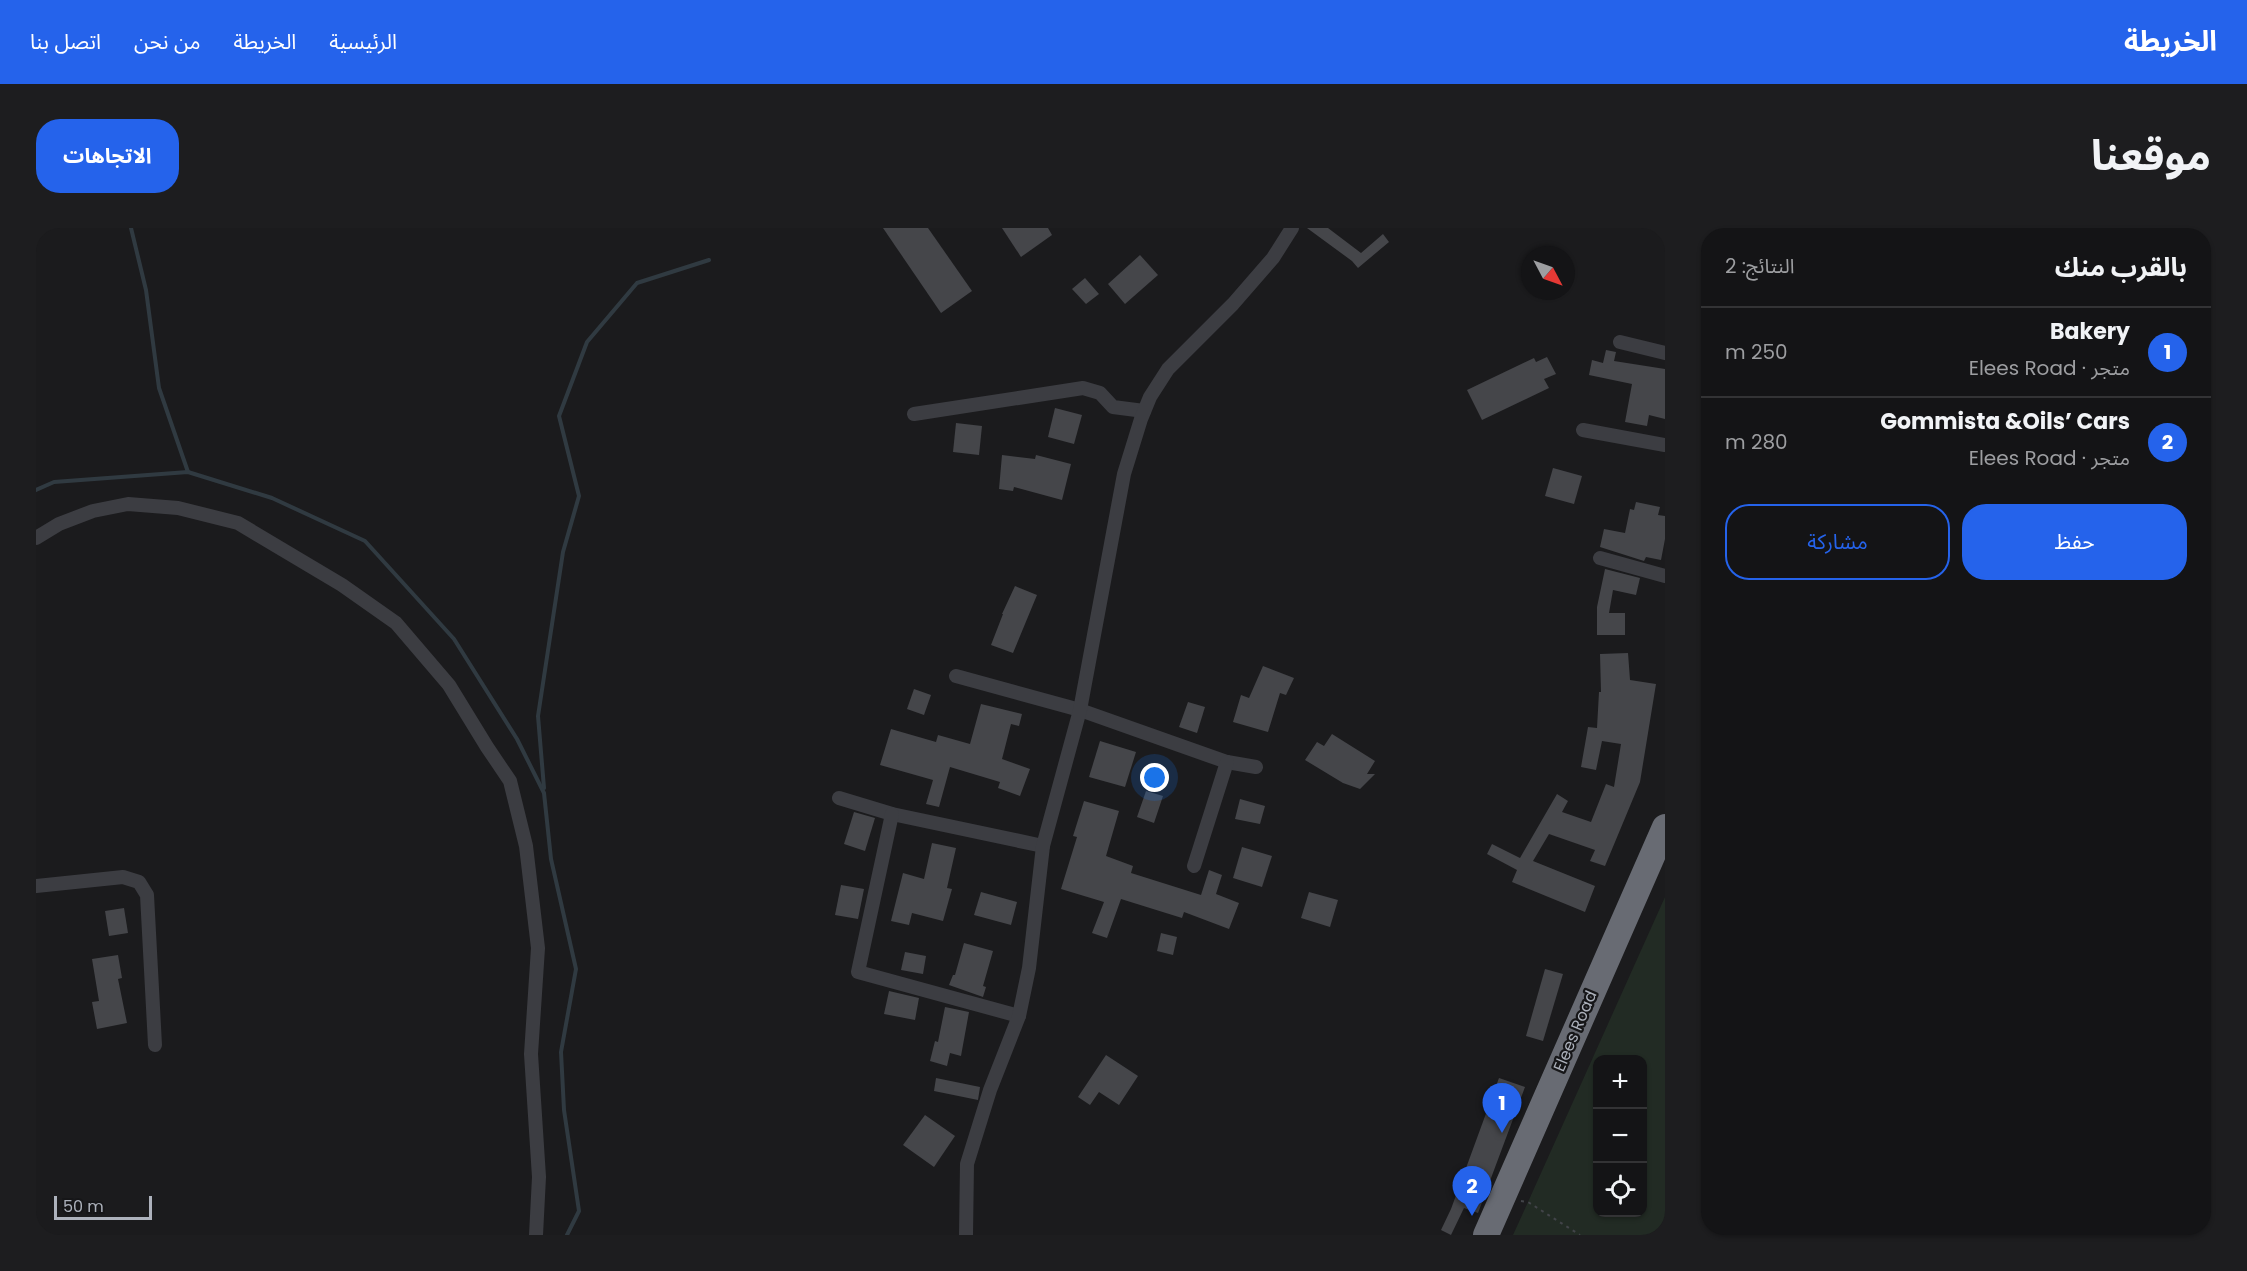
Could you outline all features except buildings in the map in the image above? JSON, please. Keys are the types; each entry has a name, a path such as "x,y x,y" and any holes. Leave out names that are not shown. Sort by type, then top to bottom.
{"highway":[{"name":"Elees Road","path":"1486,1235 1665,827"}],"street":[{"path":"966,1235 967,1164 990,1090 1019,1016 1029,968 1043,846 1080,710 1124,474 1144,411 1157,384 1168,369 1233,304 1274,258 1292,228"},
{"path":"1620,342 1665,352"},
{"path":"914,414 1083,388 1100,393 1113,407 1144,411"},
{"path":"1583,430 1665,445"},
{"path":"36,538 59,524 93,511 128,504 178,508 238,524 342,585 396,623 449,685 510,781 526,846 538,948 531,1054 538,1177 536,1235"},
{"path":"1600,558 1665,576"},
{"path":"956,676 1080,710 1227,762 1256,767"},
{"path":"1194,866 1227,762"},
{"path":"838,798 892,814 1043,846"},
{"path":"892,814 858,972 1019,1016"},
{"path":"36,886 123,877 139,882 147,896 155,1045"}],"path":[{"path":"1502,1198 1528,1202 1580,1235"}],"shaded area":[{"path":"1665,897 1665,1235 1513,1235 1593,1057 1593,1217 1647,1217 1647,1055 1594,1055"}],"waterway":[{"path":"131,228 146,290 159,388 188,472"},
{"path":"544,788 538,716 563,552 579,496 559,416 587,342 637,283 709,260"},
{"path":"36,490 54,482 188,472 272,498 365,541 454,639 517,739 544,793 551,859 576,969 561,1052 564,1110 579,1211 567,1235"}],"place":[{"name":"Bakery","path":"1502,1133"},
{"name":"Gommista &Oils’ Cars","path":"1472,1216"}]}
